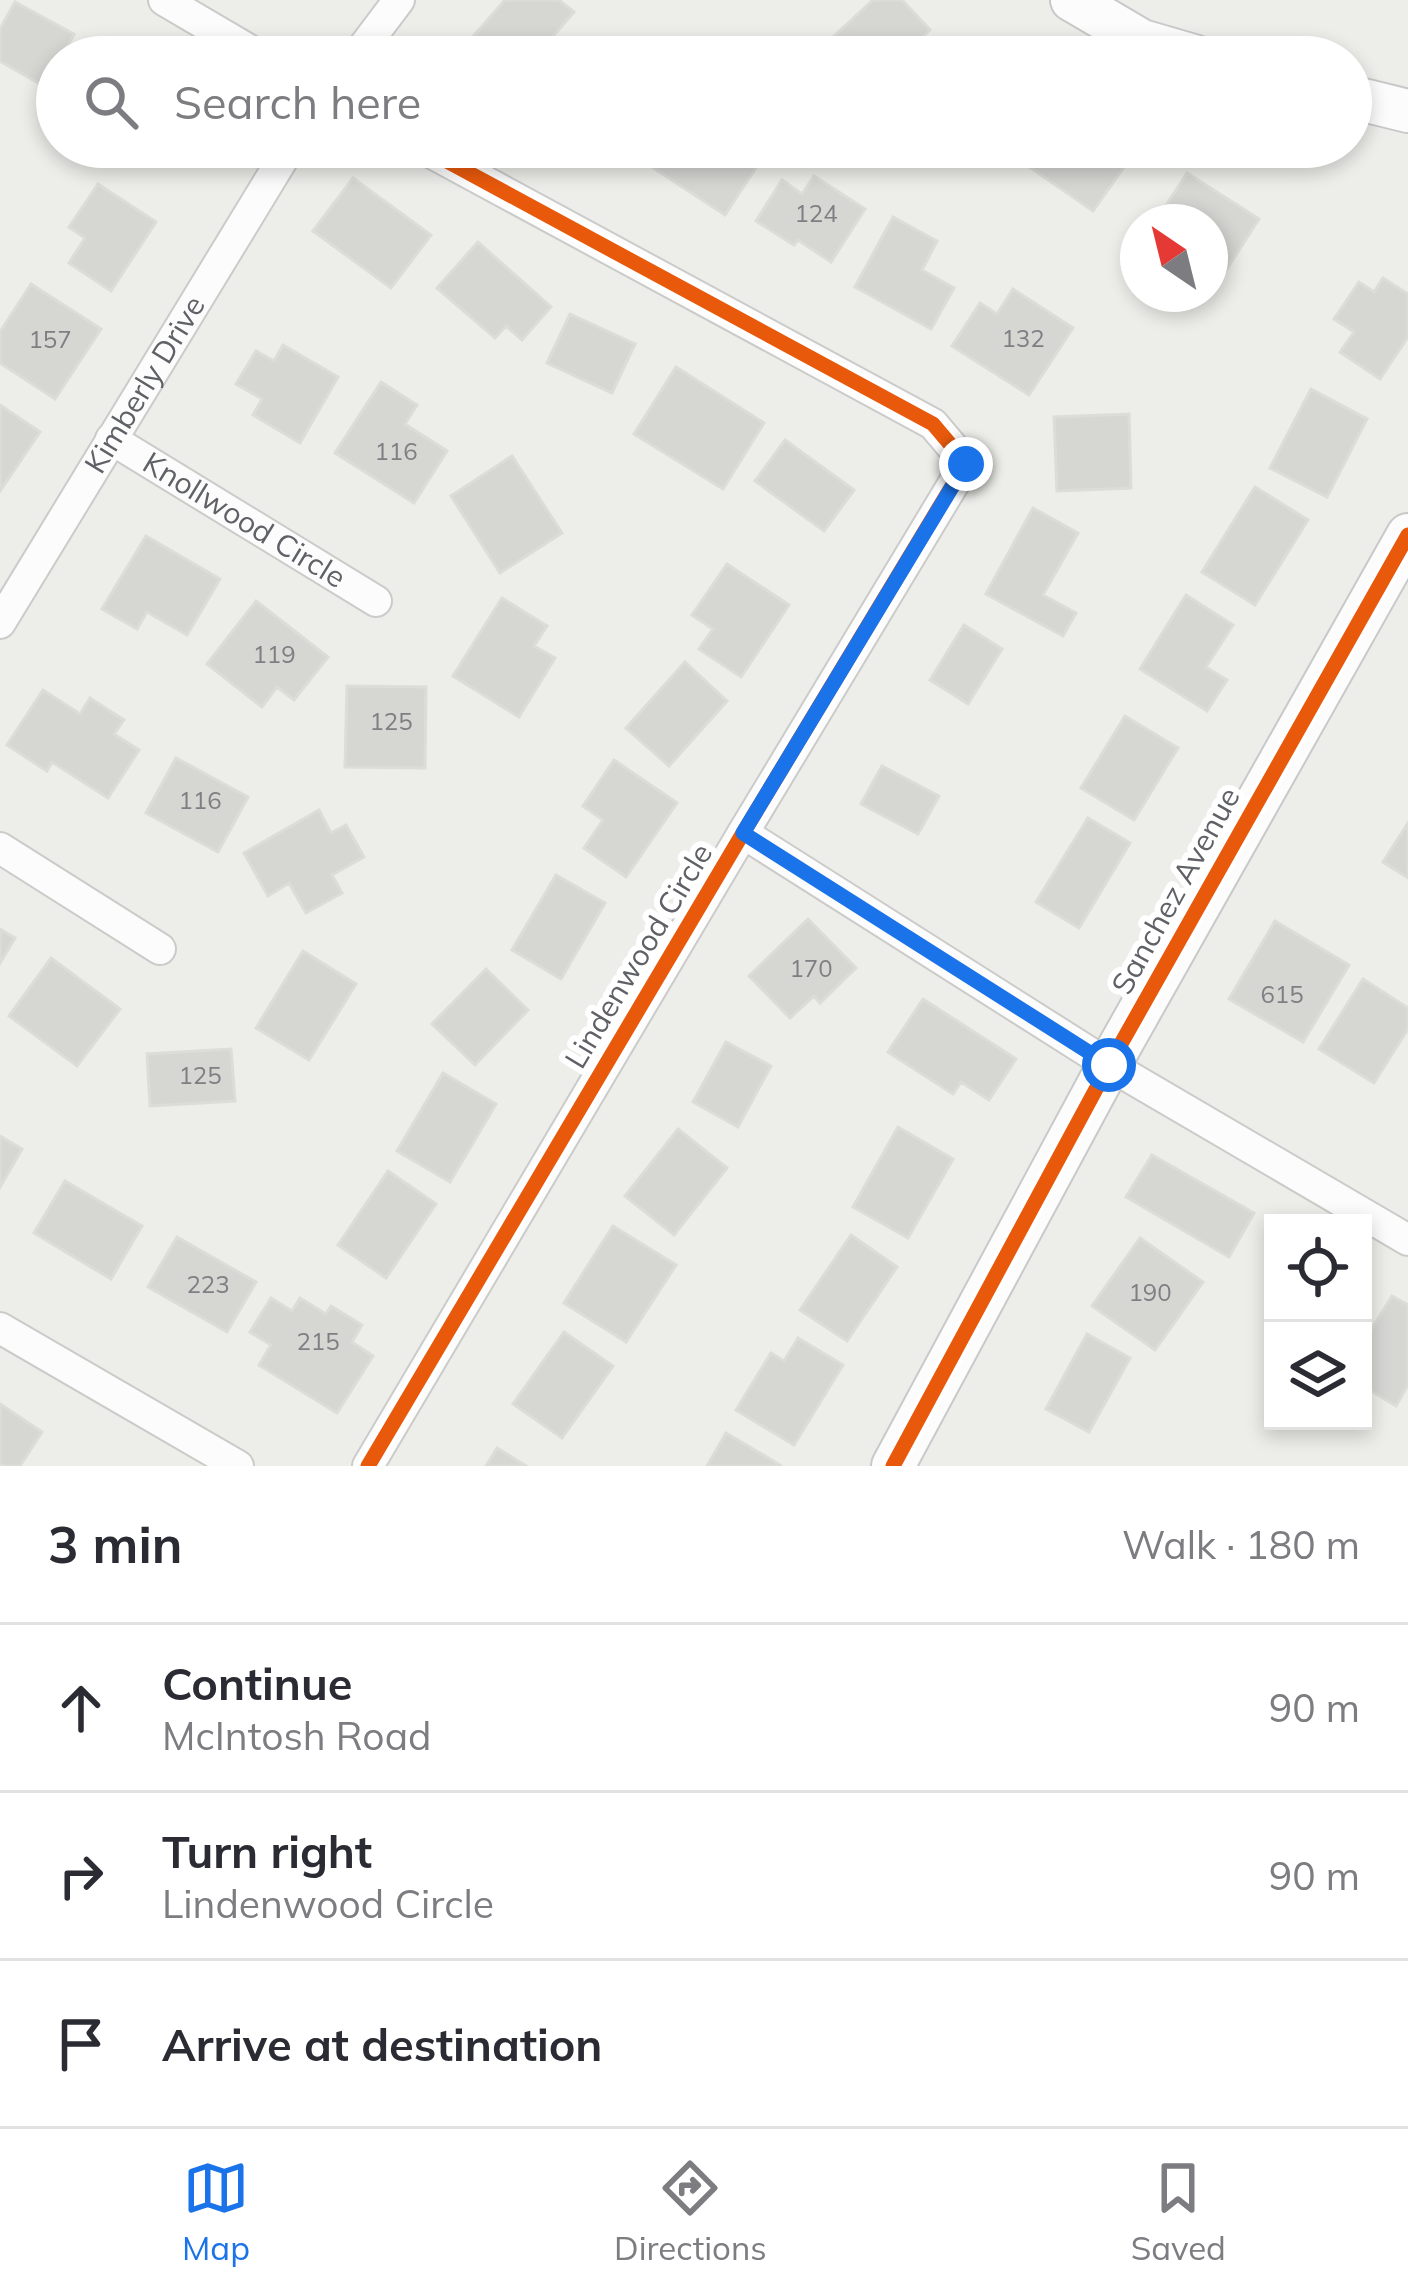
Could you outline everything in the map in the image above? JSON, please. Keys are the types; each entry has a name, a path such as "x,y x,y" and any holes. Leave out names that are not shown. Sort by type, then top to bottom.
{"street":[{"path":"164,0 225,36"},
{"path":"372,36 399,0"},
{"path":"1072,0 1133,36"},
{"path":"1372,102 1408,111"},
{"name":"Kimberly Drive","path":"0,623 277,168"},
{"name":"Lindenwood Circle","path":"368,1466 966,464 933,424 460,168"},
{"name":"Knollwood Circle","path":"111,439 376,601"},
{"name":"Sanchez Avenue","path":"893,1466 1109,1065 1408,536"},
{"path":"743,833 1109,1065 1408,1240"},
{"path":"0,848 160,950"},
{"path":"0,1328 238,1466"}],"building":[{"path":"505,0 559,0 574,12 553,36 473,36"},
{"path":"873,0 902,0 930,30 924,36 834,36"},
{"path":"15,2 74,34 36,36 36,82 0,61 0,29"},
{"path":"654,168 756,168 725,215"},
{"path":"1031,168 1123,168 1093,211"},
{"path":"1187,173 1259,219 1228,267 1228,204 1167,204"},
{"path":"814,176 865,209 831,262 756,221 782,180 802,194"},
{"path":"353,178 431,235 391,288 313,231"},
{"path":"98,184 156,222 111,291 69,263 85,238 69,227"},
{"path":"893,217 937,241 922,270 954,288 931,329 855,287"},
{"path":"478,242 551,307 522,340 506,326 495,338 437,288"},
{"path":"1383,278 1408,294 1408,337 1380,379 1340,352 1354,332 1334,319 1359,282 1374,292"},
{"path":"31,284 101,329 55,399 0,363 0,332"},
{"path":"1013,289 1073,328 1029,395 952,346 980,303 997,314"},
{"path":"570,314 635,344 612,393 547,363"},
{"path":"283,345 338,377 300,443 253,415 262,399 236,384 256,351 274,361"},
{"path":"676,367 764,423 723,489 634,434"},
{"path":"381,382 417,405 405,424 447,451 414,503 335,453"},
{"path":"1311,389 1367,419 1327,497 1270,468"},
{"path":"0,405 40,432 0,491"},
{"path":"1129,414 1131,488 1057,491 1054,417"},
{"path":"785,440 854,490 824,531 755,481"},
{"path":"512,456 562,533 500,573 451,496"},
{"path":"1255,487 1308,520 1255,605 1202,572"},
{"path":"1033,508 1078,533 1043,595 1076,613 1063,636 986,594"},
{"path":"146,536 220,579 187,635 147,612 137,629 102,609"},
{"path":"727,564 789,605 741,677 699,649 713,629 692,615"},
{"path":"1186,595 1233,625 1206,667 1227,680 1207,711 1140,669"},
{"path":"502,598 547,626 534,646 555,658 519,717 453,676"},
{"path":"256,601 328,657 294,700 277,687 262,707 207,664"},
{"path":"964,625 1002,649 968,704 930,680"},
{"path":"685,662 727,701 669,766 626,728"},
{"path":"347,686 426,687 425,768 345,767"},
{"path":"43,690 80,714 90,698 124,720 114,734 139,750 108,798 52,762 47,771 7,745"},
{"path":"1125,716 1178,748 1134,820 1081,788"},
{"path":"176,758 248,797 218,852 146,813"},
{"path":"614,760 677,803 626,877 584,848 603,820 583,806"},
{"path":"882,766 939,796 918,834 861,804"},
{"path":"319,810 331,833 346,825 364,857 332,875 342,893 306,913 289,883 268,896 244,853"},
{"path":"1088,818 1130,843 1079,928 1036,902"},
{"path":"1408,823 1408,878 1383,862"},
{"path":"556,875 605,903 561,979 512,950"},
{"path":"808,919 856,968 820,1003 814,996 790,1018 749,976"},
{"path":"1275,921 1349,965 1303,1042 1229,999"},
{"path":"0,929 15,938 0,963"},
{"path":"303,951 356,984 309,1060 256,1028"},
{"path":"51,958 120,1009 77,1066 9,1016"},
{"path":"486,969 528,1010 475,1065 432,1024"},
{"path":"1363,979 1408,1008 1408,1029 1374,1083 1319,1049"},
{"path":"923,999 1016,1059 989,1100 961,1082 953,1094 888,1052"},
{"path":"726,1042 771,1066 738,1127 693,1102"},
{"path":"231,1049 235,1101 150,1106 147,1054"},
{"path":"443,1073 496,1104 450,1182 397,1151"},
{"path":"898,1127 953,1159 908,1238 853,1207"},
{"path":"678,1129 727,1168 674,1235 625,1196"},
{"path":"0,1136 22,1149 0,1187"},
{"path":"1152,1155 1254,1213 1229,1257 1126,1197"},
{"path":"388,1171 436,1204 386,1278 338,1245"},
{"path":"65,1181 142,1226 111,1279 34,1233"},
{"path":"613,1226 676,1265 626,1342 564,1303"},
{"path":"851,1235 897,1267 847,1341 800,1310"},
{"path":"177,1237 256,1282 227,1332 148,1287"},
{"path":"1140,1238 1203,1282 1155,1350 1092,1306"},
{"path":"1392,1296 1408,1305 1408,1385 1396,1406 1372,1391 1372,1328"},
{"path":"271,1298 292,1311 300,1298 326,1314 331,1306 362,1325 352,1342 373,1356 337,1413 259,1365 271,1345 250,1332"},
{"path":"564,1332 613,1366 562,1438 513,1404"},
{"path":"1087,1334 1130,1358 1089,1432 1046,1409"},
{"path":"798,1338 843,1365 794,1445 736,1410 771,1353 784,1361"},
{"path":"0,1404 42,1432 20,1466 0,1463"},
{"path":"726,1433 780,1465 707,1466"},
{"path":"497,1448 526,1466 486,1466"}],"cycle path":[{"path":"368,1466 966,463 933,424 460,168"},
{"path":"893,1466 1109,1065 1408,535"}],"route":[{"path":"966,464 743,833 1109,1065"}]}
